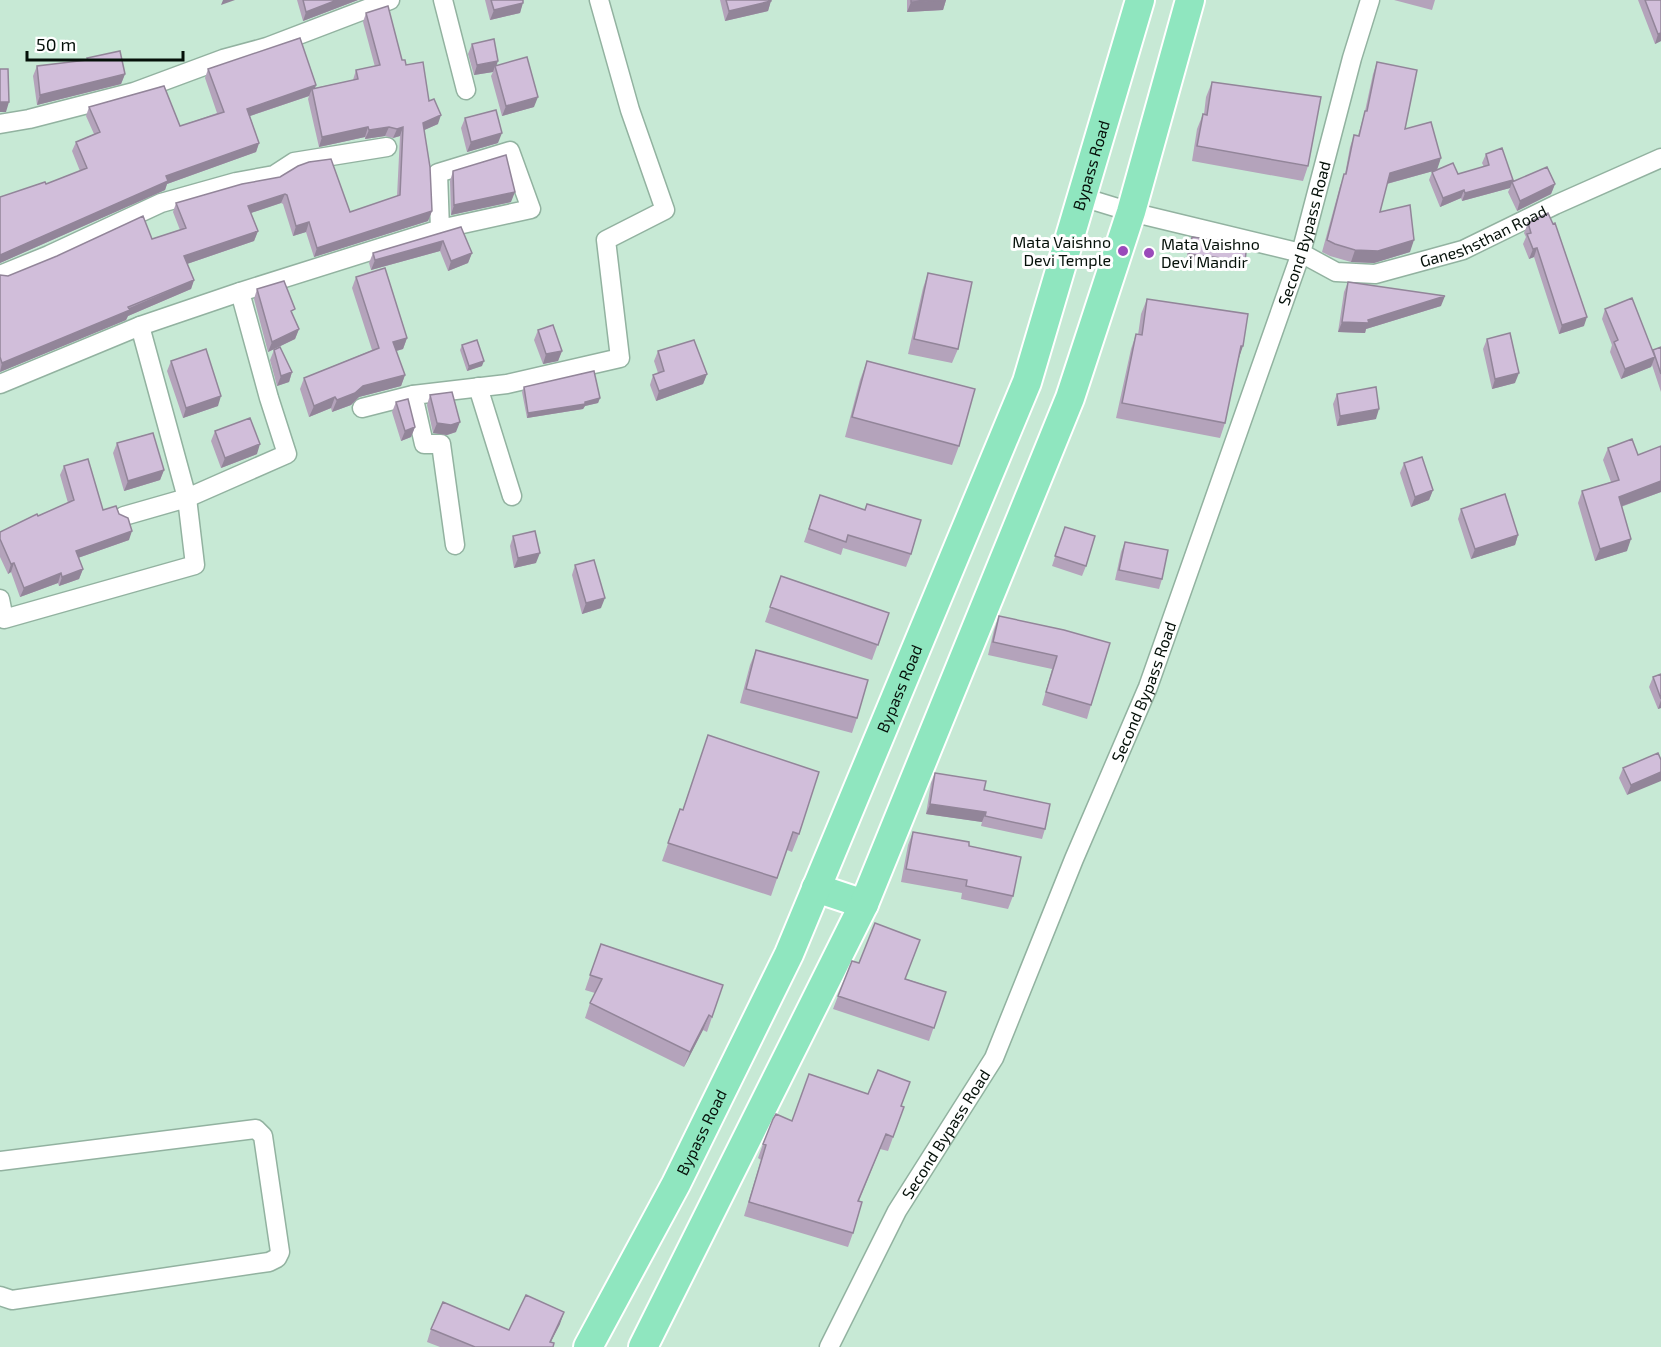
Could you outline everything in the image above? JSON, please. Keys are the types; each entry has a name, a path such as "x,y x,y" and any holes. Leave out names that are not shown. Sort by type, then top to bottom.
{"main road":[{"name":"Bypass Road","path":"588,1347 676,1184 789,954 1027,382 1140,0"},
{"path":"643,1347 864,904 1070,398 1131,212 1190,0"},
{"path":"1027,382 1070,398"},
{"path":"816,888 864,904"}],"street":[{"path":"0,124 29,119 134,92 223,59 277,43 390,0"},
{"path":"443,0 466,90"},
{"path":"362,408 413,395 507,384 620,358 606,240 665,210 630,110 599,0"},
{"name":"Second Bypass Road","path":"829,1347 897,1211 994,1058 1074,859 1148,687 1301,253 1352,58 1370,0"},
{"path":"0,275 161,204 236,182 274,175 294,162 387,147"},
{"path":"0,384 140,326 240,292 440,230 531,208 510,151 438,172 440,230"},
{"name":"Ganeshsthan Road","path":"1082,197 1131,212 1301,253 1336,272 1375,274 1463,250 1555,205 1661,158"},
{"path":"124,516 187,498 287,454 240,292"},
{"path":"0,599 4,619 195,565 187,498 140,326"},
{"path":"478,387 512,496"},
{"path":"413,395 424,444 441,444 455,545"},
{"path":"0,1161 256,1129 263,1136 280,1252 277,1258 269,1262 12,1299 0,1296"}],"building":[{"path":"303,0 337,0 306,12"},
{"path":"491,0 523,0 523,3 494,10"},
{"path":"726,0 771,0 771,1 729,11"},
{"path":"911,0 946,0 911,2"},
{"path":"1645,0 1661,0 1661,33 1658,34"},
{"path":"388,6 402,60 405,60 406,65 423,62 429,101 434,99 441,115 423,123 430,167 432,211 317,248 309,222 296,226 287,195 248,206 258,231 184,256 194,280 128,307 130,310 2,363 0,357 0,275 8,276 57,256 143,216 152,239 186,228 176,203 242,184 280,177 309,162 331,159 350,212 400,195 403,127 369,130 368,127 322,137 312,89 358,79 356,70 380,65 366,13"},
{"path":"300,38 316,85 247,109 259,143 166,176 168,181 0,255 0,197 45,182 46,184 87,168 76,142 100,132 89,107 164,86 180,126 224,112 208,69"},
{"path":"494,39 498,61 477,65 472,44"},
{"path":"120,51 125,74 40,95 37,66 88,60 87,58"},
{"path":"527,57 538,97 506,106 495,66"},
{"path":"1377,62 1417,70 1405,129 1431,122 1441,158 1390,173 1380,212 1410,205 1414,240 1378,251 1355,250 1327,240 1344,174 1346,174 1354,135 1359,136 1365,111 1367,111"},
{"path":"0,69 8,69 9,102 0,102"},
{"path":"1212,82 1321,97 1308,166 1197,146 1203,114 1207,115"},
{"path":"496,110 502,133 471,142 465,118"},
{"path":"1502,148 1513,180 1465,193 1464,190 1443,198 1432,172 1453,163 1458,174 1489,165 1486,154"},
{"path":"506,155 515,192 454,205 453,171"},
{"path":"1547,167 1555,184 1520,201 1512,182"},
{"path":"1548,213 1553,224 1555,223 1587,317 1562,325 1537,248 1533,249 1527,234 1531,233 1528,223"},
{"path":"461,227 472,253 451,261 443,241 375,260 373,253"},
{"path":"1192,237 1247,244 1245,261 1189,254"},
{"path":"385,268 407,338 393,342 405,375 363,386 355,393 337,400 335,397 314,406 304,378 379,348 356,277"},
{"path":"928,273 972,282 958,349 914,339"},
{"path":"284,281 295,309 291,311 299,329 272,342 257,289"},
{"path":"1348,282 1445,296 1368,320 1369,323 1342,322"},
{"path":"1632,298 1655,357 1625,369 1614,342 1618,340 1605,309"},
{"path":"1147,299 1248,314 1225,423 1122,403 1136,334 1142,335"},
{"path":"553,325 562,351 546,354 538,330"},
{"path":"1510,333 1519,373 1495,379 1487,339"},
{"path":"477,340 484,361 469,366 462,345"},
{"path":"694,340 707,374 659,391 653,375 664,371 658,351"},
{"path":"280,347 292,372 281,376 274,350"},
{"path":"1661,347 1661,374 1653,350"},
{"path":"206,349 221,396 186,408 171,361"},
{"path":"867,361 975,389 959,446 852,417"},
{"path":"594,371 600,398 585,402 585,404 528,413 524,387"},
{"path":"1376,387 1379,409 1340,416 1337,394"},
{"path":"452,392 460,422 451,425 437,423 430,395"},
{"path":"408,399 415,427 405,431 396,402"},
{"path":"250,418 260,444 225,458 215,431"},
{"path":"153,433 164,470 128,481 117,443"},
{"path":"1632,439 1638,455 1661,446 1661,481 1619,497 1631,539 1600,549 1582,491 1619,480 1608,448"},
{"path":"1422,457 1433,490 1415,497 1404,463"},
{"path":"88,459 103,510 116,506 119,514 128,518 132,531 76,551 83,569 62,577 61,573 24,588 14,563 11,564 0,539 0,532 37,514 38,516 74,500 64,466"},
{"path":"1505,494 1518,535 1475,549 1461,509"},
{"path":"820,495 865,510 867,504 921,520 911,554 848,535 846,542 809,529"},
{"path":"1065,527 1095,536 1086,566 1055,556"},
{"path":"535,531 540,553 518,558 513,536"},
{"path":"1125,542 1168,550 1162,579 1119,570"},
{"path":"594,560 605,598 586,603 575,565"},
{"path":"781,576 889,613 878,645 770,607"},
{"path":"999,616 1110,643 1091,705 1046,692 1057,656 993,642"},
{"path":"756,650 868,680 857,718 746,689"},
{"path":"1661,674 1661,699 1653,677"},
{"path":"708,735 819,772 799,834 793,832 777,878 668,843 680,809 683,810"},
{"path":"1658,753 1661,760 1661,772 1631,785 1623,768"},
{"path":"935,773 986,781 984,790 1050,804 1045,829 985,816 986,812 930,804"},
{"path":"913,832 969,842 969,846 1021,857 1013,896 966,886 967,880 906,869"},
{"path":"875,923 920,940 905,979 946,992 934,1028 838,996 852,961 859,963"},
{"path":"601,944 723,985 712,1017 709,1015 690,1052 590,1003 602,979 590,975"},
{"path":"878,1070 910,1082 893,1137 886,1134 858,1201 862,1202 853,1233 749,1202 766,1145 763,1144 773,1119 776,1114 792,1121 809,1074 868,1094"},
{"path":"526,1295 564,1312 550,1342 554,1343 553,1347 475,1347 431,1329 443,1302 509,1330"}],"place":[{"name":"Mata Vaishno Devi Temple","path":"1123,251"},
{"name":"Mata Vaishno Devi Mandir","path":"1149,253"}]}
